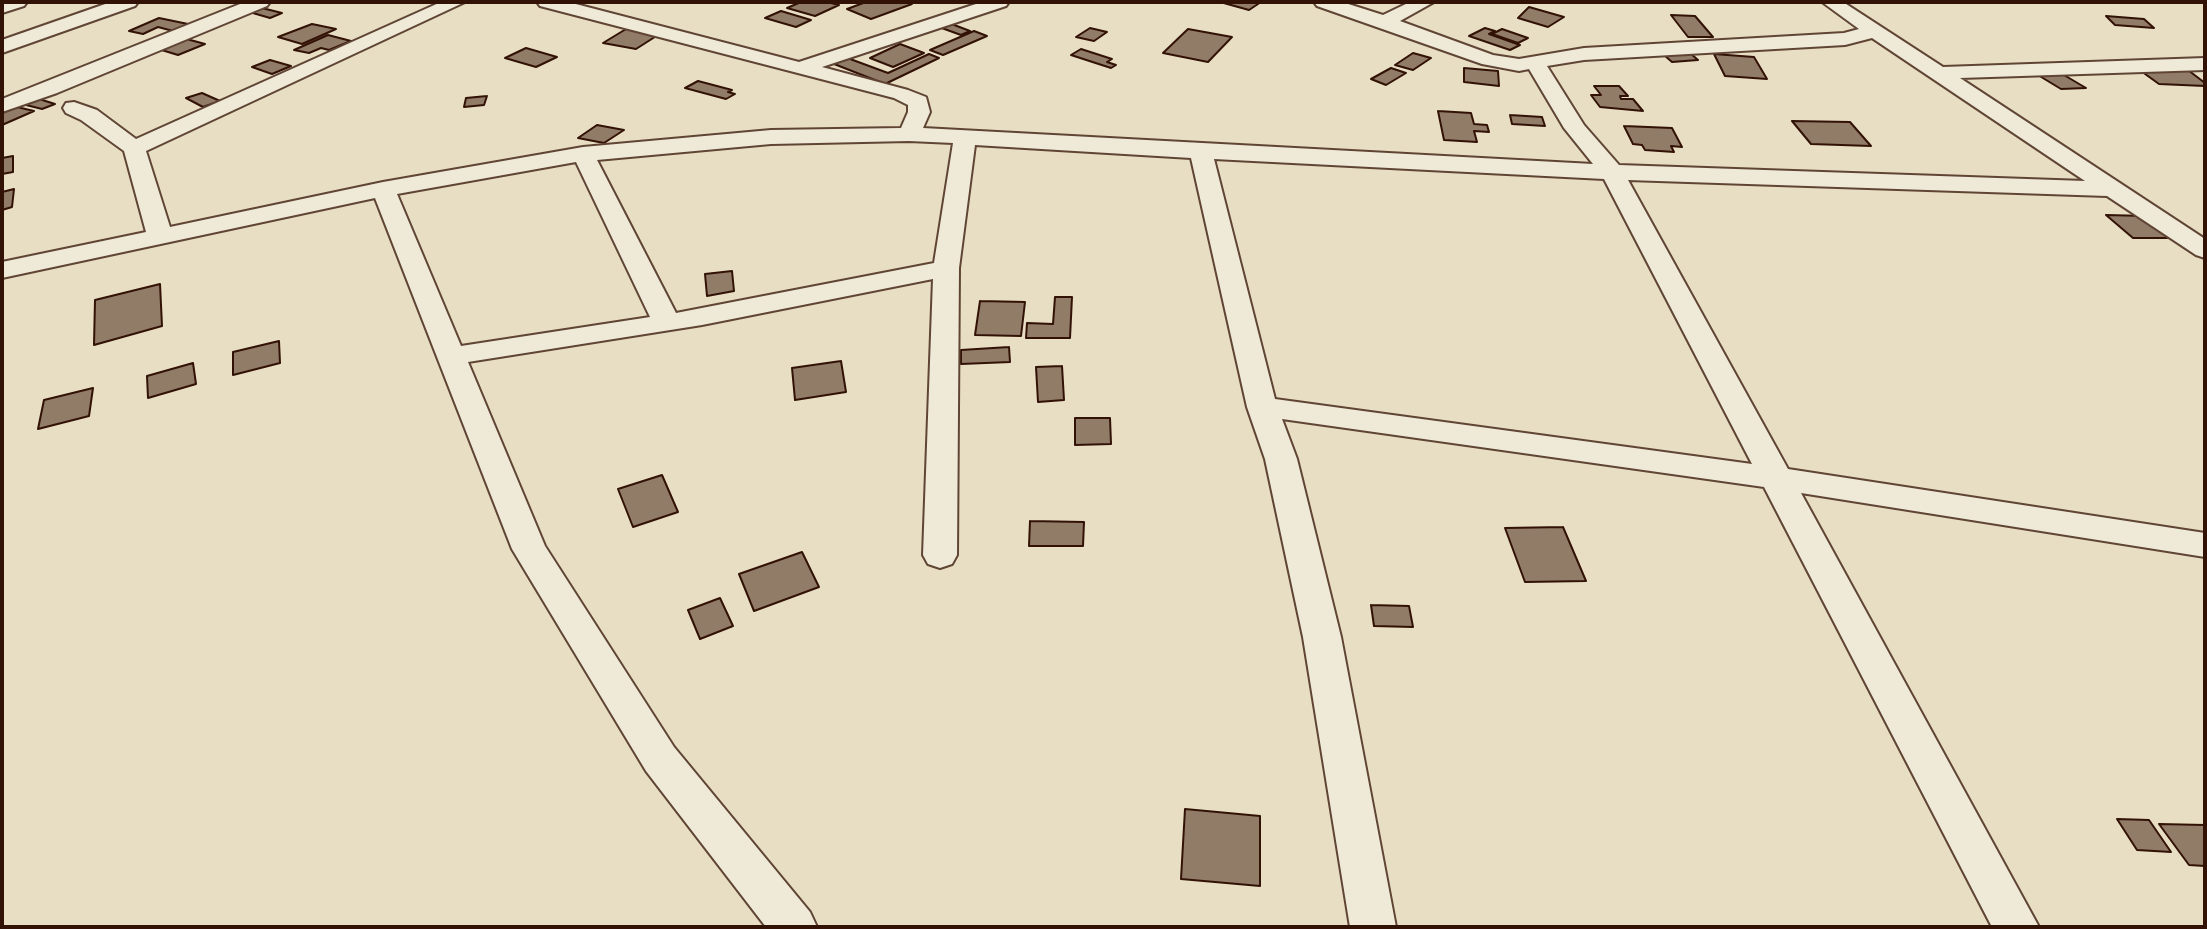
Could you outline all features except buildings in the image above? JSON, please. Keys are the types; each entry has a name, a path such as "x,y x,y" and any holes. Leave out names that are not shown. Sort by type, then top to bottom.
{"street":[{"path":"2,7 18,2"},
{"path":"2,47 129,2"},
{"path":"2,106 261,2"},
{"path":"134,148 456,2"},
{"path":"546,2 901,94 918,102 919,112 909,134"},
{"path":"803,67 1000,2"},
{"path":"1323,2 1489,60 1519,65 1584,54 1845,39 1874,31"},
{"path":"1384,21 1425,2"},
{"path":"1831,2 2205,250"},
{"path":"1535,63 1575,128 1612,172 2016,927"},
{"path":"1942,73 2205,64"},
{"path":"74,108 89,115 134,148 160,236"},
{"path":"2,270 383,189 583,154 742,139 909,134 1612,172 2113,189"},
{"path":"940,555 946,268 965,139"},
{"path":"1201,152 1262,407 1281,459 1322,637 1373,927"},
{"path":"583,154 667,323"},
{"path":"383,189 529,549 660,759 794,927"},
{"path":"451,356 667,323 946,268"},
{"path":"1262,407 1777,478 2205,545"}]}
